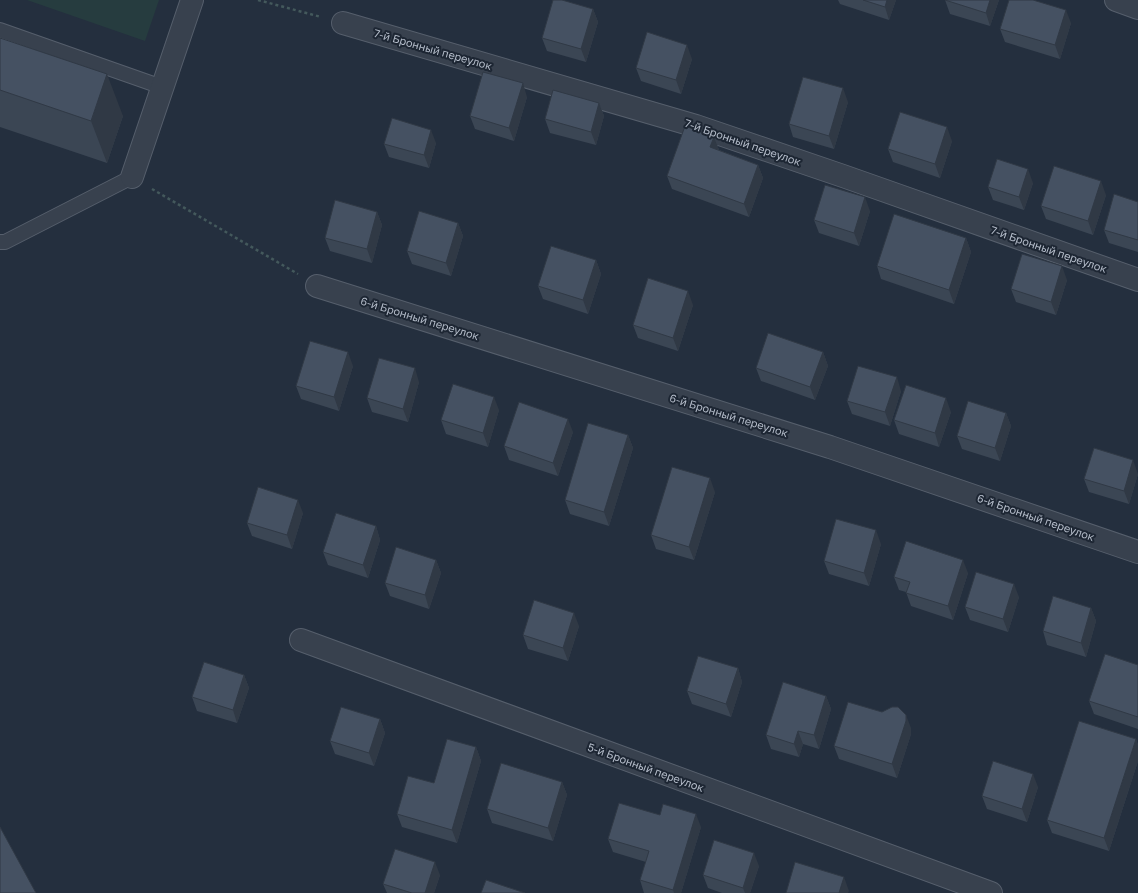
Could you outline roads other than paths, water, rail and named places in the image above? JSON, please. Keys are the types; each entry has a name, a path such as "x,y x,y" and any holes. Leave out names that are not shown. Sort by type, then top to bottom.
{"street":[{"path":"132,177 192,0"},
{"path":"1116,0 1138,8"},
{"name":"7-й Бронный переулок","path":"343,23 696,126 1138,280"},
{"name":"6-й Бронный переулок","path":"317,286 830,447 1138,552"},
{"name":"5-й Бронный переулок","path":"301,640 991,893"}],"lane":[{"path":"0,30 162,87"},
{"path":"0,242 5,242 132,177"}]}
